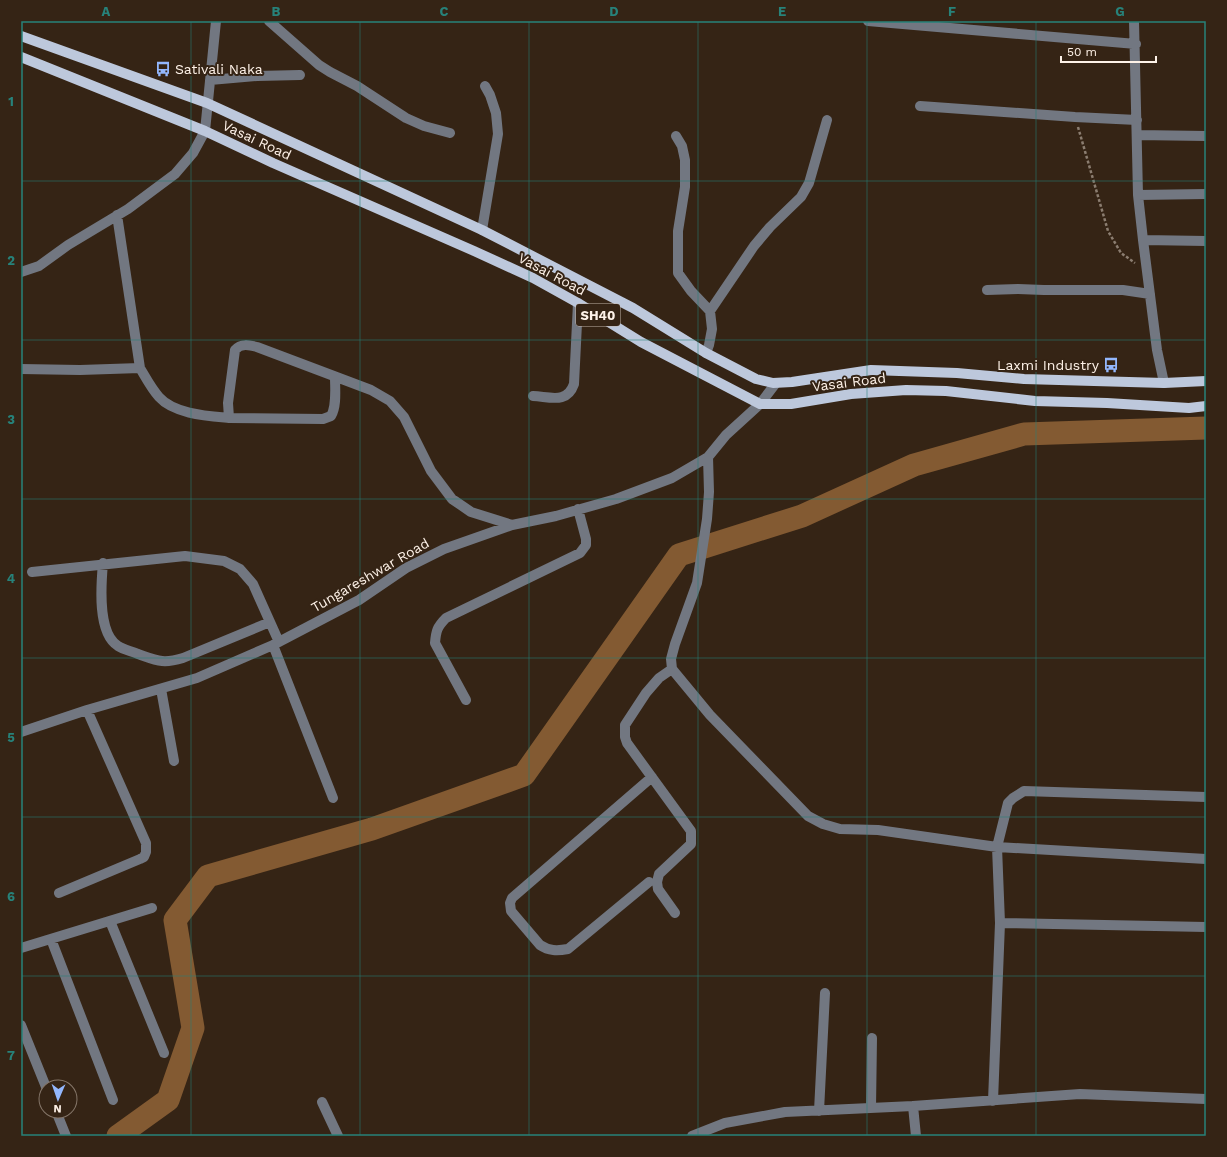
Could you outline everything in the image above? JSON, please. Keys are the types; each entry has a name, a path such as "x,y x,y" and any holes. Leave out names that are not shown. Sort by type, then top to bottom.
{"main road":[{"name":"Vasai Road","path":"21,36 207,103 482,230 634,308 706,353 756,379 776,383 792,382 871,370 957,373 1024,379 1164,383 1206,381"},
{"name":"Vasai Road","path":"21,57 205,131 273,163 533,278 578,303 641,342 760,404 791,404 851,394 906,390 946,391 1035,402 1107,403 1189,408 1206,406"}],"street":[{"path":"21,272 39,266 68,245 149,194 175,174 193,153 205,131 216,21"},
{"path":"269,21 319,65 330,72 357,86 406,118 424,126 450,133"},
{"path":"868,21 1136,44"},
{"path":"1134,21 1136,44 1138,195 1157,350 1164,383"},
{"path":"210,80 300,74"},
{"path":"482,230 498,134 496,113 486,86"},
{"path":"920,106 1137,120"},
{"path":"710,311 754,246 770,227 801,197 809,183 827,120"},
{"path":"676,136 682,146 685,160 685,187 678,231 678,273 691,291 710,311 712,329 706,353"},
{"path":"1137,136 1206,136"},
{"path":"1138,195 1206,194"},
{"path":"116,215 140,368 147,381 160,398 179,410 199,415 229,418 323,419 331,416 333,412 335,377"},
{"path":"1143,240 1206,241"},
{"path":"987,290 1123,290 1150,294"},
{"path":"533,396 559,398 566,396 571,391 574,384 578,303"},
{"path":"229,418 228,403 235,350 238,346 245,344 257,347 371,390 390,401 404,417 431,471 452,499 471,512 512,525"},
{"path":"21,369 80,370 140,368"},
{"name":"Tungareshwar Road","path":"21,732 87,710 197,678 276,644 359,600 406,568 438,552 512,525 556,516 616,499 672,478 708,457 726,435 760,404 776,383"},
{"path":"708,457 709,492 707,519 697,582 675,644 671,658 672,669 710,715 808,816 823,824 840,829 878,830 998,847 1206,859"},
{"path":"466,700 435,643 439,625 446,618 580,553 586,546 586,538 578,509"},
{"path":"32,572 185,556 224,561 240,569 253,584 270,622 276,644 333,798"},
{"path":"103,564 101,586 103,616 107,632 117,646 158,661 169,662 183,658 270,622"},
{"path":"672,669 659,678 646,693 625,725 624,736 626,742 691,831 691,844 659,874 657,882 658,889 675,913"},
{"path":"160,689 174,761"},
{"path":"59,893 140,859 144,857 146,852 146,843 87,710"},
{"path":"649,882 568,949 557,951 545,949 540,946 511,911 510,903 512,898 652,777"},
{"path":"993,1101 1000,923 998,847 1008,803 1024,791 1206,797"},
{"path":"21,948 152,908"},
{"path":"110,921 164,1053"},
{"path":"1000,923 1206,927"},
{"path":"51,939 113,1100"},
{"path":"819,1110 825,993"},
{"path":"21,1025 43,1079"},
{"path":"871,1108 872,1038"},
{"path":"692,1136 725,1124 785,1112 913,1106 1080,1094 1206,1099"},
{"path":"322,1102 338,1136"},
{"path":"913,1106 916,1136"},
{"path":"59,1119 66,1136"}],"path":[{"path":"1075,117 1108,231 1121,253 1147,271"}],"waterway":[{"path":"118,1136 168,1100 193,1028 175,920 208,876 372,829 524,775 679,555 802,516 914,465 1024,434 1206,428"}],"place":[{"name":"Sativali Naka","path":"163,69"},
{"name":"Laxmi Industry","path":"1111,365"}]}
